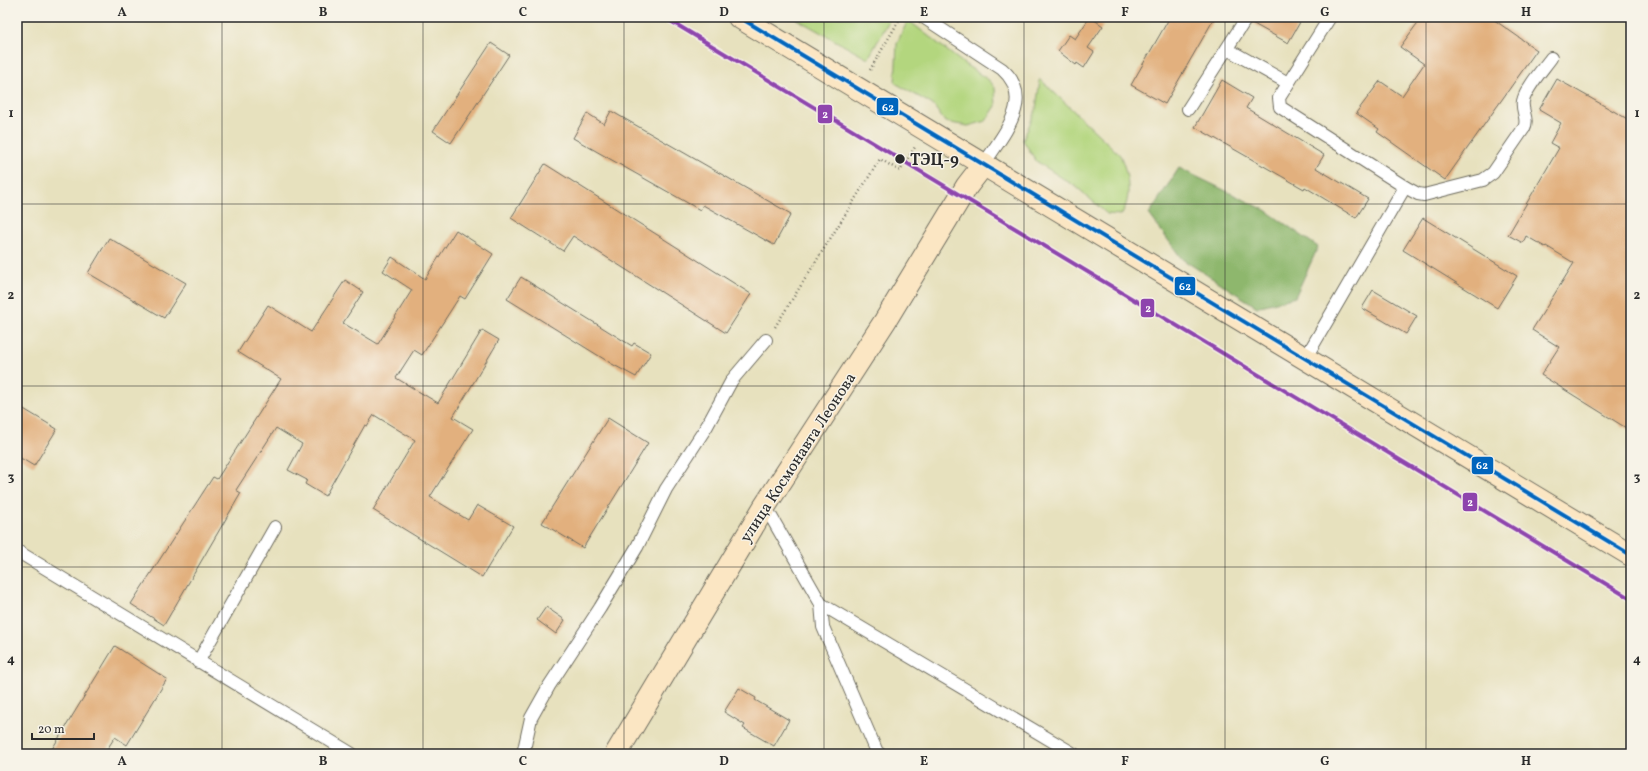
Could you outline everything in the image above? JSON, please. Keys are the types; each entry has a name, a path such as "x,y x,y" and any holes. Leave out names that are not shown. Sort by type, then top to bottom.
{"street":[{"path":"739,17 1631,555"},
{"name":"улица Космонавта Леонова","path":"616,754 765,506 885,321 967,186 984,164"}],"lane":[{"path":"923,17 1002,69 1010,76 1014,83 1017,91 1015,111 1008,126 984,164"},
{"path":"1188,109 1247,17"},
{"path":"1330,17 1279,98 1280,106 1418,194 1430,194 1489,178 1526,124 1523,100 1551,58"},
{"path":"1227,49 1288,83"},
{"path":"1305,359 1405,187"},
{"path":"523,754 531,718 549,686 600,608 637,547 666,488 708,426 732,380 766,340"},
{"path":"765,506 820,604 823,627 878,753"},
{"path":"198,662 276,527"},
{"path":"17,551 352,754"},
{"path":"820,604 1074,754"}],"path":[{"path":"870,70 901,17"},
{"path":"766,340 880,159 900,171 917,143"}],"green space":[{"path":"793,17 891,17 868,59"},
{"path":"908,20 963,63 990,81 995,88 996,106 986,121 968,126 945,122 933,105 895,83 897,43"},
{"path":"1040,79 1120,155 1128,185 1127,201 1121,215 1107,214 1079,189 1036,161 1023,140 1036,109"},
{"path":"1179,168 1265,210 1318,247 1295,297 1257,307 1182,259 1149,214"}],"building":[{"path":"1090,17 1103,26 1088,48 1094,52 1084,68 1077,63 1076,65 1058,51 1069,35 1075,39"},
{"path":"1170,17 1215,17 1165,104 1131,85"},
{"path":"1254,17 1303,17 1288,43 1252,23"},
{"path":"1422,17 1490,17 1537,50 1445,180 1377,132 1379,129 1356,113 1380,81 1402,96 1424,64 1400,47"},
{"path":"491,43 509,55 451,143 433,131"},
{"path":"1557,79 1631,121 1631,431 1541,375 1559,347 1532,330 1574,263 1526,236 1523,243 1508,235 1559,148 1550,143 1561,123 1539,110"},
{"path":"1222,80 1252,98 1246,108 1324,155 1316,168 1368,199 1356,218 1305,187 1304,189 1195,127"},
{"path":"611,111 791,214 774,245 703,205 700,210 573,138 587,113 604,124"},
{"path":"545,164 751,294 726,333 573,236 563,251 511,218"},
{"path":"1423,218 1517,276 1497,308 1403,250"},
{"path":"456,230 493,254 465,299 460,296 422,355 414,350 396,378 438,403 482,330 499,340 453,417 473,429 430,497 468,520 477,505 513,526 482,577 373,510 415,440 374,415 367,426 365,425 325,496 305,484 307,480 288,470 302,444 276,428 236,490 241,493 164,625 131,604 213,477 217,479 281,379 238,352 268,305 311,332 345,280 363,292 343,323 378,344 412,290 383,271 392,257 425,279"},
{"path":"109,238 186,283 164,318 88,273"},
{"path":"521,277 632,346 634,343 651,353 636,377 612,364 507,299"},
{"path":"1373,290 1417,316 1406,334 1362,308"},
{"path":"17,405 57,429 34,466 17,456"},
{"path":"608,418 648,443 583,548 542,523"},
{"path":"546,607 565,620 556,634 537,620"},
{"path":"115,646 167,679 127,745 115,737 104,754 49,754"},
{"path":"739,688 756,698 755,700 789,720 774,746 743,728 745,725 724,712"}],"transit line":[{"name":"2","path":"664,17 1631,599"},
{"name":"62","path":"739,17 1631,555"}],"place":[{"name":"ТЭЦ-9","path":"900,159"}]}
